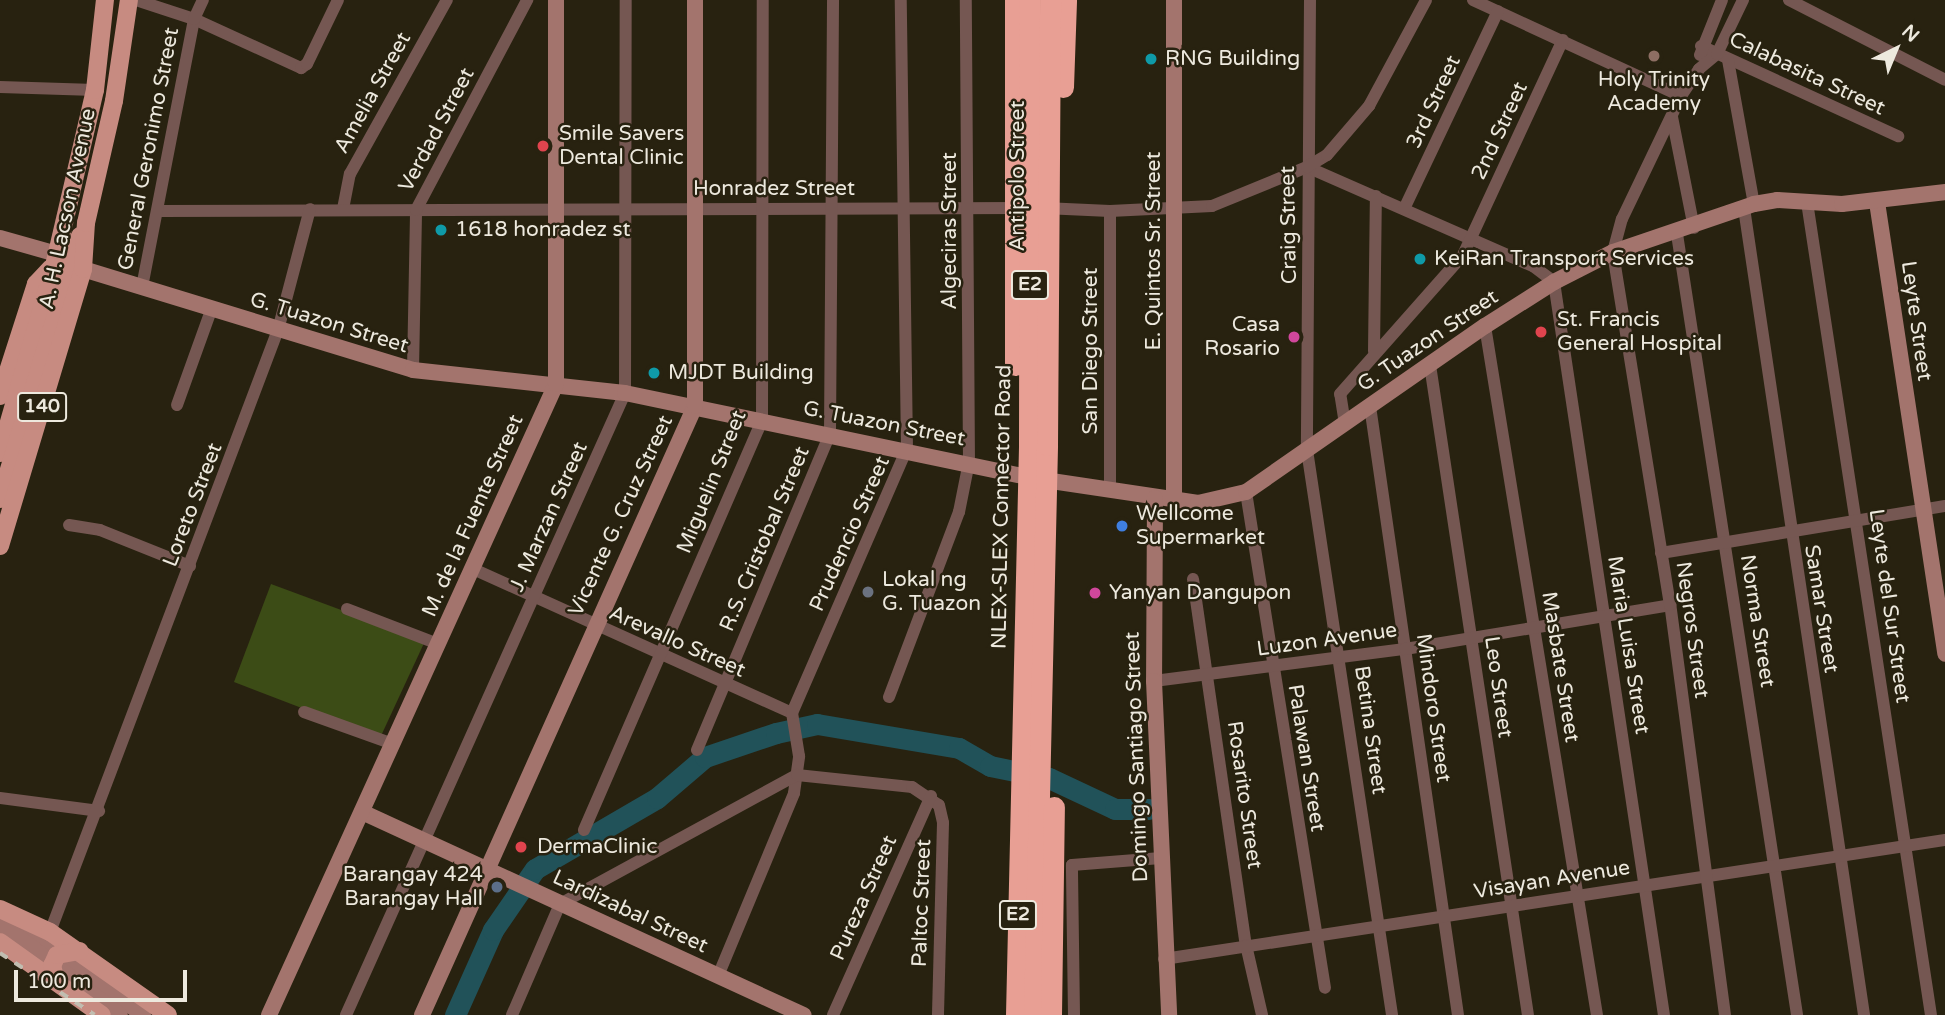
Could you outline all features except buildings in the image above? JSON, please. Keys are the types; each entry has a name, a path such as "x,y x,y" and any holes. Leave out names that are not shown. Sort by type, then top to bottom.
{"highway":[{"path":"1015,0 1015,338 1036,568 1055,686 1051,1015"},
{"name":"NLEX-SLEX Connector Road","path":"1030,0 1036,568 1034,1015"},
{"name":"NLEX-SLEX Connector Road","path":"1016,1015 1048,285 1050,0"},
{"path":"1048,285 1066,0"}],"main road":[{"name":"A. H. Lacson Avenue","path":"0,546 66,263 95,90 105,0"},
{"name":"A. H. Lacson Avenue","path":"0,397 36,284 66,263 86,223 114,101 129,0"},
{"name":"140","path":"0,453 44,301 66,263"},
{"name":"140","path":"0,499 66,263"},
{"path":"0,908 50,932 80,951 168,1015"},
{"path":"0,942 102,1015"},
{"path":"56,980 52,968 57,955 80,951"}],"street":[{"name":"General Geronimo Street","path":"136,0 194,19 301,68 307,64 338,0"},
{"name":"General Geronimo Street","path":"142,287 159,211 194,19 204,0"},
{"name":"Amelia Street","path":"343,209 350,174 447,0"},
{"name":"Verdad Street","path":"413,370 416,210 527,0"},
{"name":"M. de la Fuente Street","path":"269,1015 556,384 556,0"},
{"name":"J. Marzan Street","path":"346,1015 625,393 626,0"},
{"name":"Vicente G. Cruz Street","path":"422,1015 594,626 695,406 695,0"},
{"name":"Miguelin Street","path":"584,830 762,421 763,0"},
{"name":"R.S. Cristobal Street","path":"697,750 830,433 833,0"},
{"name":"Prudencio Street","path":"793,716 907,450 901,208 901,0"},
{"name":"Algeciras Street","path":"888,697 959,512 969,462 970,207 965,0"},
{"name":"Antipolo Street","path":"1038,479 1041,0"},
{"name":"E. Quintos Sr. Street","path":"1174,0 1174,501"},
{"name":"Craig Street","path":"1307,450 1310,0"},
{"name":"Honradez Street","path":"159,211 970,207 1110,211 1212,206 1307,167 1327,155 1369,106 1426,0"},
{"path":"1473,0 1681,96"},
{"path":"1613,252 1622,219 1681,96 1699,69 1701,46 1722,0"},
{"path":"1699,69 1722,57 1743,0"},
{"path":"1788,0 1945,80"},
{"name":"3rd Street","path":"1404,209 1498,11"},
{"name":"2nd Street","path":"1345,424 1340,394 1374,351 1430,297 1471,238 1563,40"},
{"name":"Calabasita Street","path":"1701,46 1898,136"},
{"name":"Samar Street","path":"1722,57 1749,206 1790,531 1864,1015"},
{"path":"0,87 95,90"},
{"path":"1672,117 1694,228"},
{"path":"1307,167 1533,266 1554,282"},
{"name":"G. Tuazon Street","path":"0,238 66,263 413,370 625,393 830,433 1038,479 1174,501 1219,500 1246,492 1485,326 1554,282 1613,252 1677,234 1749,206 1807,202 1877,202 1945,192"},
{"path":"1374,351 1376,196"},
{"name":"Leyte del Sur Street","path":"1807,202 1858,520 1931,1015"},
{"name":"Leyte Street","path":"1877,202 1945,654"},
{"name":"Loreto Street","path":"50,932 99,811 278,330 310,209"},
{"name":"San Diego Street","path":"1110,211 1110,490"},
{"name":"Norma Street","path":"1677,234 1797,1015"},
{"name":"Negros Street","path":"1613,252 1670,605 1725,1015"},
{"name":"Maria Luisa Street","path":"1554,282 1664,1015"},
{"path":"177,405 212,308"},
{"name":"Masbate Street","path":"1485,326 1597,1015"},
{"name":"Leo Street","path":"1430,365 1528,1015"},
{"name":"Mindoro Street","path":"1370,406 1458,1015"},
{"name":"Betina Street","path":"1307,450 1392,1015"},
{"name":"Palawan Street","path":"1246,492 1314,934 1325,988"},
{"name":"Domingo Santiago Street","path":"1155,498 1154,681 1164,959 1169,1015"},
{"path":"1661,553 1945,506"},
{"path":"69,525 100,530 190,566"},
{"name":"Arevallo Street","path":"471,568 793,716"},
{"name":"Rosarito Street","path":"1192,579 1246,945 1262,1015"},
{"name":"Luzon Avenue","path":"1154,681 1405,649 1670,605"},
{"path":"347,609 438,643"},
{"path":"304,712 393,744"},
{"path":"718,975 794,793 798,740 793,716"},
{"path":"512,1015 560,904 797,775 912,788 931,796"},
{"name":"Pureza Street","path":"833,1015 931,796"},
{"name":"Paltoc Street","path":"931,796 939,805 943,823 938,1015"},
{"path":"0,798 99,811"},
{"name":"Lardizabal Street","path":"362,812 804,1015"},
{"name":"Visayan Avenue","path":"1164,959 1379,924 1945,840"},
{"path":"1074,1015 1072,865 1161,858"},
{"path":"0,908 143,1015"},
{"path":"0,923 120,1015"}],"green space":[{"path":"271,584 425,641 380,738 234,682"}],"waterway":[{"path":"455,1015 493,930 535,869 657,798 705,757 776,733 817,724 959,748 990,766 1049,778 1115,809 1149,809"}],"railway":[{"path":"0,953 95,1015"}],"place":[{"name":"Holy Trinity Academy","path":"1654,56"},
{"name":"RNG Building","path":"1151,59"},
{"name":"Smile Savers Dental Clinic","path":"543,146"},
{"name":"1618 honradez st","path":"441,230"},
{"name":"KeiRan Transport Services","path":"1420,259"},
{"name":"St. Francis General Hospital","path":"1541,332"},
{"name":"Casa Rosario","path":"1294,337"},
{"name":"MJDT Building","path":"654,373"},
{"name":"Wellcome Supermarket","path":"1122,526"},
{"name":"Lokal ng G. Tuazon","path":"868,592"},
{"name":"Yanyan Dangupon","path":"1095,593"},
{"name":"DermaClinic","path":"521,847"},
{"name":"Barangay 424 Barangay Hall","path":"497,887"}]}
